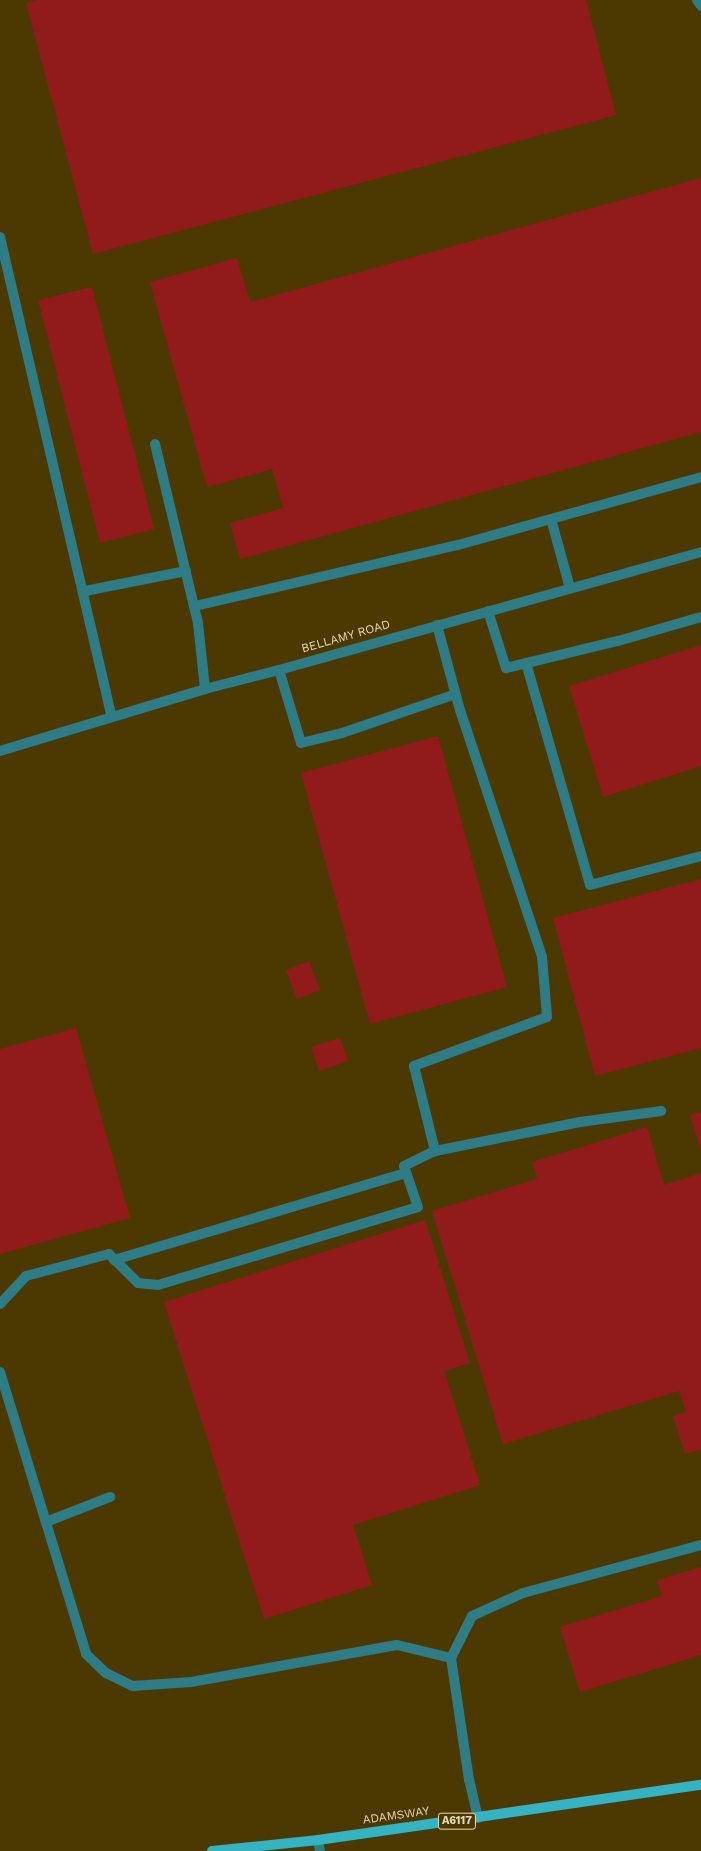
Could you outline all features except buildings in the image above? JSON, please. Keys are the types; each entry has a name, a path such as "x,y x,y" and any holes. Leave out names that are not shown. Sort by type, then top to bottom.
{"main road":[{"name":"ADAMSWAY","path":"212,1851 318,1840 701,1785"}],"street":[{"path":"698,0 701,6"},
{"path":"0,237 85,591 112,717"},
{"path":"155,444 195,606 205,688"},
{"path":"195,606 458,545 701,477"},
{"path":"551,519 570,588"},
{"name":"BELLAMY ROAD","path":"0,750 205,688 279,670 701,552"},
{"path":"85,591 186,571"},
{"path":"488,611 506,668 618,642 701,617"},
{"path":"435,1151 414,1066 547,1017 542,956 456,694 437,625"},
{"path":"526,663 590,885 701,856"},
{"path":"279,670 301,743 342,732 456,694"},
{"path":"0,1304 26,1276 109,1254 138,1284 158,1285 418,1207 404,1166 435,1151 580,1122 661,1111"},
{"path":"114,1260 406,1173"},
{"path":"0,1372 86,1654 106,1673 133,1686 191,1682 397,1646 451,1658"},
{"path":"46,1522 110,1497"},
{"path":"478,1818 469,1780 451,1658 472,1616 523,1593 701,1545"},
{"path":"318,1840 320,1851"}]}
